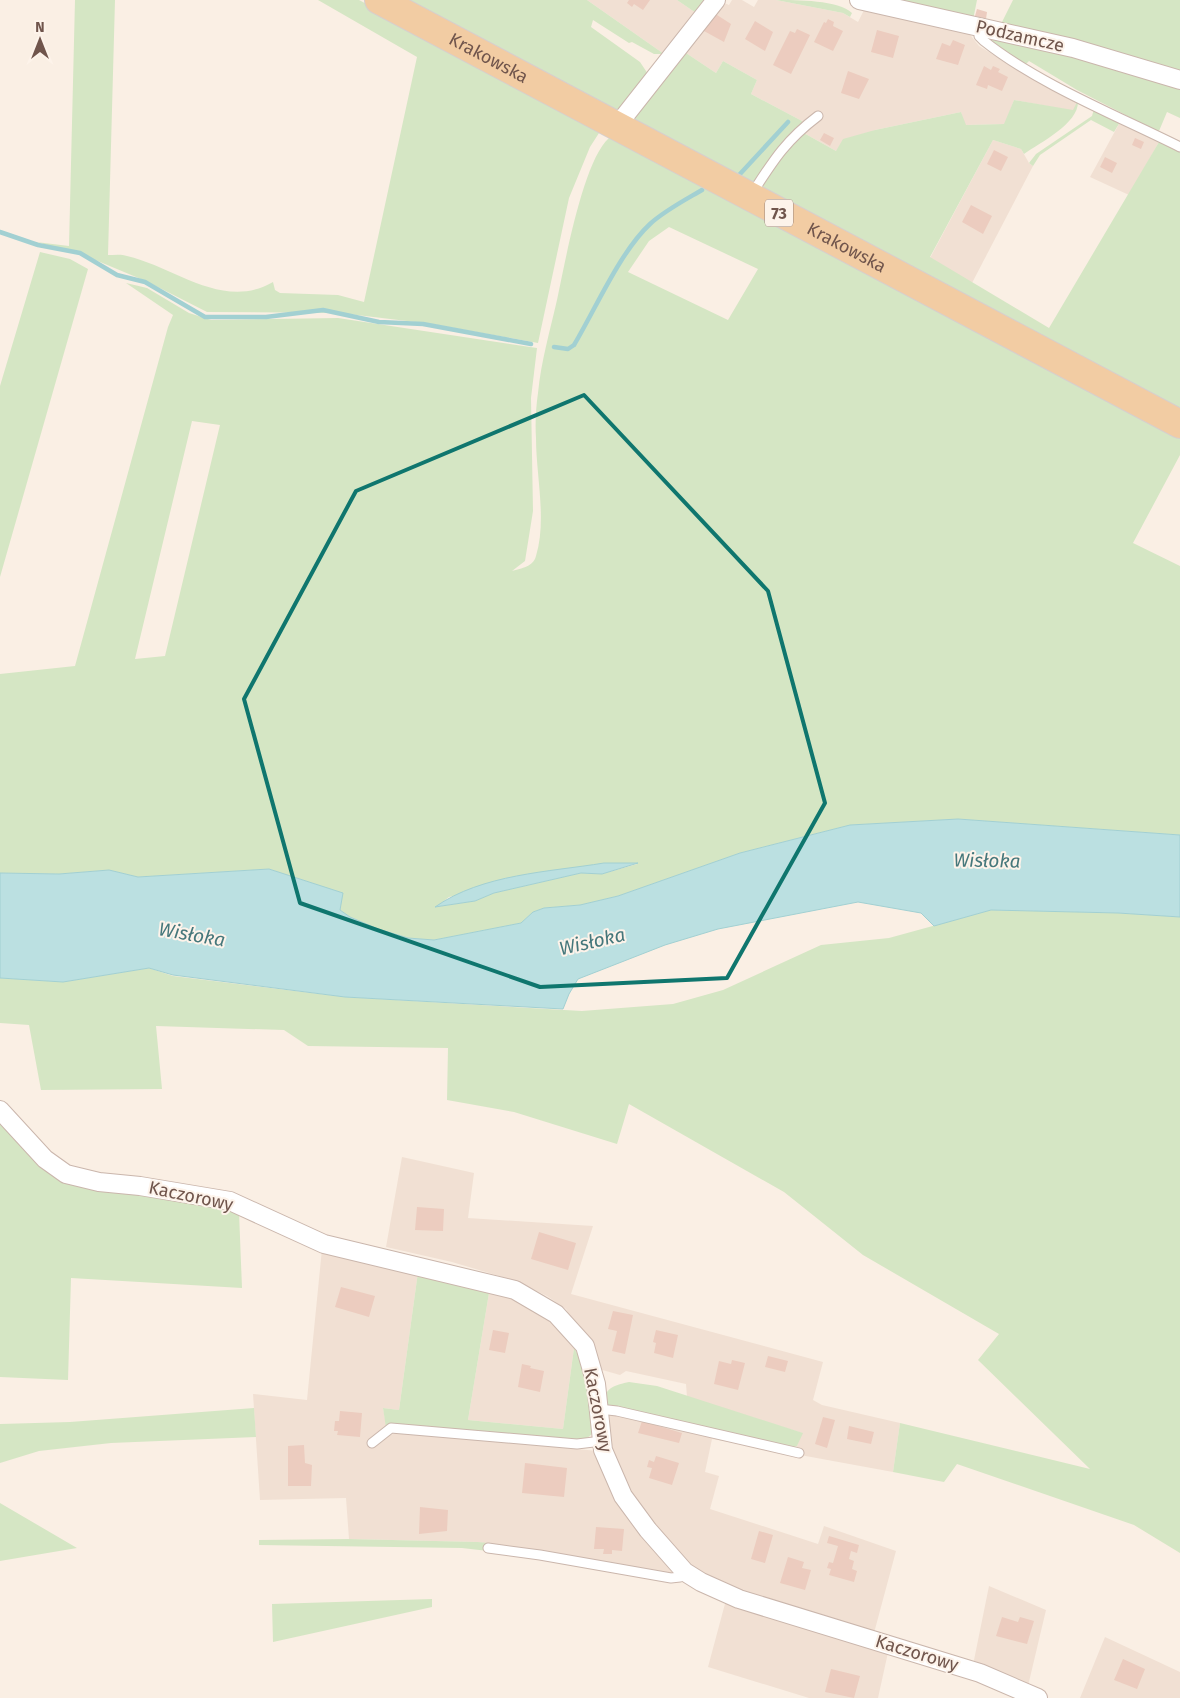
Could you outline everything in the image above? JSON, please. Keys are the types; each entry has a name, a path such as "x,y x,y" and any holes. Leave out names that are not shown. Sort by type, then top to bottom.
{"main road":[{"name":"Krakowska","path":"379,0 1180,424"}],"street":[{"path":"616,127 716,0"},
{"name":"Podzamcze","path":"858,0 1081,50 1180,80"},
{"name":"Kaczorowy","path":"0,1110 45,1159 66,1174 98,1182 140,1186 230,1201 324,1244 515,1290 556,1314 584,1346 596,1384 603,1450 623,1496 648,1530 685,1572 701,1582 739,1600 980,1673 1038,1698"}],"lane":[{"path":"980,27 980,36 984,41 1038,75 1180,147"},
{"path":"750,197 785,145 818,116"},
{"path":"599,1409 617,1411 800,1454"},
{"path":"372,1443 391,1428 577,1444 602,1441"},
{"path":"488,1548 540,1555 671,1578 680,1577 685,1572"}],"highlighted area":[{"path":"584,395 768,591 825,803 727,978 540,987 300,903 244,699 356,491"}],"shaded area":[{"path":"587,0 677,0 696,13 664,54"},
{"path":"732,0 742,0 754,7 758,0 776,0 843,13 858,22 864,10 968,32 979,46 1036,81 1078,100 1074,111 1014,100 1005,124 965,125 961,112 875,130 836,151 802,132 802,121 751,94 757,80 723,61 716,73 683,51 722,2 729,5"},
{"path":"1120,122 1159,142 1129,195 1090,177"},
{"path":"993,140 1021,149 1029,163 1033,166 972,283 930,258"},
{"path":"402,1157 474,1173 468,1218 593,1226 571,1294 823,1362 813,1400 822,1405 900,1423 893,1472 712,1439 705,1472 719,1476 710,1509 818,1544 824,1526 896,1551 874,1633 762,1602 700,1575 644,1519 615,1462 605,1404 789,1449 797,1446 802,1433 687,1397 686,1384 626,1371 620,1375 599,1369 566,1309 547,1296 516,1281 452,1262 386,1247"},
{"path":"322,1249 418,1272 399,1410 383,1408 388,1436 398,1432 598,1451 666,1560 673,1576 478,1542 349,1539 346,1498 260,1500 253,1394 307,1400"},
{"path":"489,1293 506,1297 542,1312 561,1328 574,1348 563,1429 468,1420"},
{"path":"989,1586 1046,1610 1028,1686 973,1665"},
{"path":"726,1600 889,1648 878,1698 809,1698 708,1667"},
{"path":"1105,1637 1180,1672 1180,1698 1080,1698"}],"green space":[{"path":"75,0 115,0 108,255 125,255 145,261 199,284 217,289 236,292 254,290 273,282 275,290 280,293 338,295 364,302 417,57 318,0 359,0 590,123 598,129 599,133 590,147 569,198 538,343 432,324 340,313 207,312 148,282 81,254 36,242 69,246"},
{"path":"399,0 587,0 664,54 654,54 632,42 629,43 593,20 591,27 640,62 648,74 620,113"},
{"path":"677,0 711,0 676,45 671,42 696,13"},
{"path":"776,0 828,3 838,5 852,13 850,17 843,13"},
{"path":"891,0 977,0 973,20"},
{"path":"1013,0 1180,0 1180,74 1004,26 1002,22"},
{"path":"986,37 1089,60 1180,89 1180,118 1167,112 1159,131 1180,143 1077,90 1029,61 1025,65"},
{"path":"683,51 716,73 723,61 757,80 751,94 802,121 802,124 773,154 753,183 632,123 631,112"},
{"path":"1014,100 1073,110 1078,100 1073,116 1066,124 1049,138 1024,154 1021,149 993,140 930,257 1049,328 1159,142 1180,152 1180,413 762,189 768,174 802,132 836,151 843,139 875,130 961,112 966,125 1004,124"},
{"path":"1094,109 1120,122 1114,132 1091,120 1040,155 1033,166 1029,163 1036,154 1092,116"},
{"path":"609,138 613,138 1180,436 1180,455 1133,543 1180,566 1180,835 958,819 850,825 740,853 618,896 580,905 544,908 533,912 521,923 434,940 408,938 378,929 350,917 340,910 342,893 269,869 138,877 109,870 59,874 0,873 0,674 75,666 168,327 173,315 126,283 147,288 189,313 211,320 338,318 537,348 531,398 533,511 525,561 512,571 520,569 530,565 535,560 541,527 536,421 541,369 576,214 591,168 600,150","holes":["669,227 758,269 728,320 628,272 649,241","192,421 220,425 165,656 135,659","604,863 637,864 602,874 581,873 494,893 475,901 436,907 449,897"]},
{"path":"40,252 70,259 88,269 0,577 0,386"},
{"path":"991,910 1118,913 1180,917 1180,1553 1134,1525 957,1464 944,1482 893,1472 900,1423 1090,1469 978,1360 999,1334 863,1255 784,1192 629,1104 617,1144 514,1112 447,1100 448,1048 308,1046 284,1030 156,1026 162,1089 41,1090 29,1025 0,1023 0,978 63,982 149,968 173,976 345,997 582,1011 673,1004 723,990 821,945 889,938"},
{"path":"0,1117 51,1172 239,1212 242,1288 71,1278 68,1380 0,1377"},
{"path":"418,1272 489,1293 468,1420 563,1429 574,1348 584,1365 595,1427 589,1437 572,1440 386,1428 383,1408 399,1410"},
{"path":"629,1382 657,1386 803,1433 797,1446 789,1449 605,1404 606,1394 611,1388"},
{"path":"254,1408 256,1437 111,1443 39,1451 0,1463 0,1424 70,1422"},
{"path":"0,1503 77,1548 0,1561"},
{"path":"349,1539 478,1542 488,1543 488,1551 462,1548 259,1545 259,1540"},
{"path":"432,1599 432,1607 273,1642 272,1604"}],"water":[{"name":"Wisłoka","path":"958,819 1180,835 1180,917 1118,913 991,910 934,926 921,913 858,902 718,929 665,945 578,979 563,1009 345,997 173,975 149,968 63,982 0,978 0,873 59,874 109,870 138,877 269,869 343,893 340,910 350,917 378,929 408,938 434,940 521,923 533,912 544,908 580,905 618,896 740,853 850,825"},
{"path":"604,863 638,863 602,874 581,873 494,893 475,901 435,907 474,887 495,881 539,872"}],"building":[{"path":"629,0 650,0 643,10 634,4 632,7 627,3"},
{"path":"977,9 987,12 986,19 975,16"},
{"path":"714,13 731,24 724,42 704,31"},
{"path":"828,19 834,22 833,26 843,31 833,51 814,42 824,22 826,23"},
{"path":"755,21 773,32 765,51 745,39"},
{"path":"797,29 810,35 791,74 773,65 790,31 795,33"},
{"path":"877,30 899,36 893,58 871,52"},
{"path":"953,40 965,45 958,65 936,59 942,43 950,46"},
{"path":"984,66 991,70 993,66 1000,69 998,72 1008,77 1002,91 988,85 987,89 976,85"},
{"path":"848,71 869,79 859,99 841,93"},
{"path":"824,133 834,138 830,146 820,140"},
{"path":"1135,138 1144,142 1141,149 1132,145"},
{"path":"994,150 1008,157 1001,171 987,164"},
{"path":"1105,157 1117,163 1112,173 1100,167"},
{"path":"971,205 992,216 983,234 962,222"},
{"path":"417,1207 444,1209 443,1231 415,1230"},
{"path":"539,1232 576,1243 568,1270 531,1259"},
{"path":"341,1287 375,1296 369,1317 335,1307"},
{"path":"613,1311 633,1315 625,1354 612,1351 617,1331 608,1329"},
{"path":"493,1330 509,1333 505,1353 489,1350"},
{"path":"656,1330 678,1335 673,1358 654,1353 656,1343 653,1342"},
{"path":"768,1356 788,1361 785,1372 765,1367"},
{"path":"732,1360 745,1363 738,1390 714,1384 719,1361 731,1364"},
{"path":"522,1364 544,1371 540,1392 518,1387"},
{"path":"340,1411 362,1413 360,1437 337,1435 338,1431 334,1431 335,1421 339,1421"},
{"path":"823,1417 835,1420 827,1448 815,1444"},
{"path":"642,1421 682,1433 679,1443 638,1433"},
{"path":"849,1426 874,1432 871,1444 847,1439"},
{"path":"304,1445 305,1463 312,1465 311,1486 288,1486 288,1446"},
{"path":"656,1456 679,1463 672,1485 649,1478 652,1468 647,1467 649,1460 654,1462"},
{"path":"525,1463 567,1468 564,1497 522,1493"},
{"path":"420,1507 448,1510 447,1531 419,1534"},
{"path":"596,1527 624,1529 622,1551 612,1550 612,1554 603,1554 604,1549 594,1549"},
{"path":"759,1531 773,1535 765,1563 751,1559"},
{"path":"829,1536 859,1545 857,1553 851,1551 849,1559 854,1561 852,1569 857,1571 854,1582 829,1575 831,1569 827,1568 829,1562 833,1563 838,1546 827,1543"},
{"path":"788,1557 804,1562 802,1568 811,1570 805,1590 780,1583"},
{"path":"1002,1617 1018,1622 1020,1617 1034,1621 1027,1644 996,1636"},
{"path":"1123,1659 1145,1669 1137,1689 1114,1680"},
{"path":"831,1669 860,1676 854,1698 825,1692"}],"waterway":[{"path":"740,174 788,122"},
{"path":"554,347 568,349 574,345 619,265 639,236 650,224 668,210 702,190"},
{"path":"0,232 38,245 80,253 117,275 145,282 205,317 266,317 323,310 379,322 423,324 531,344"}]}
